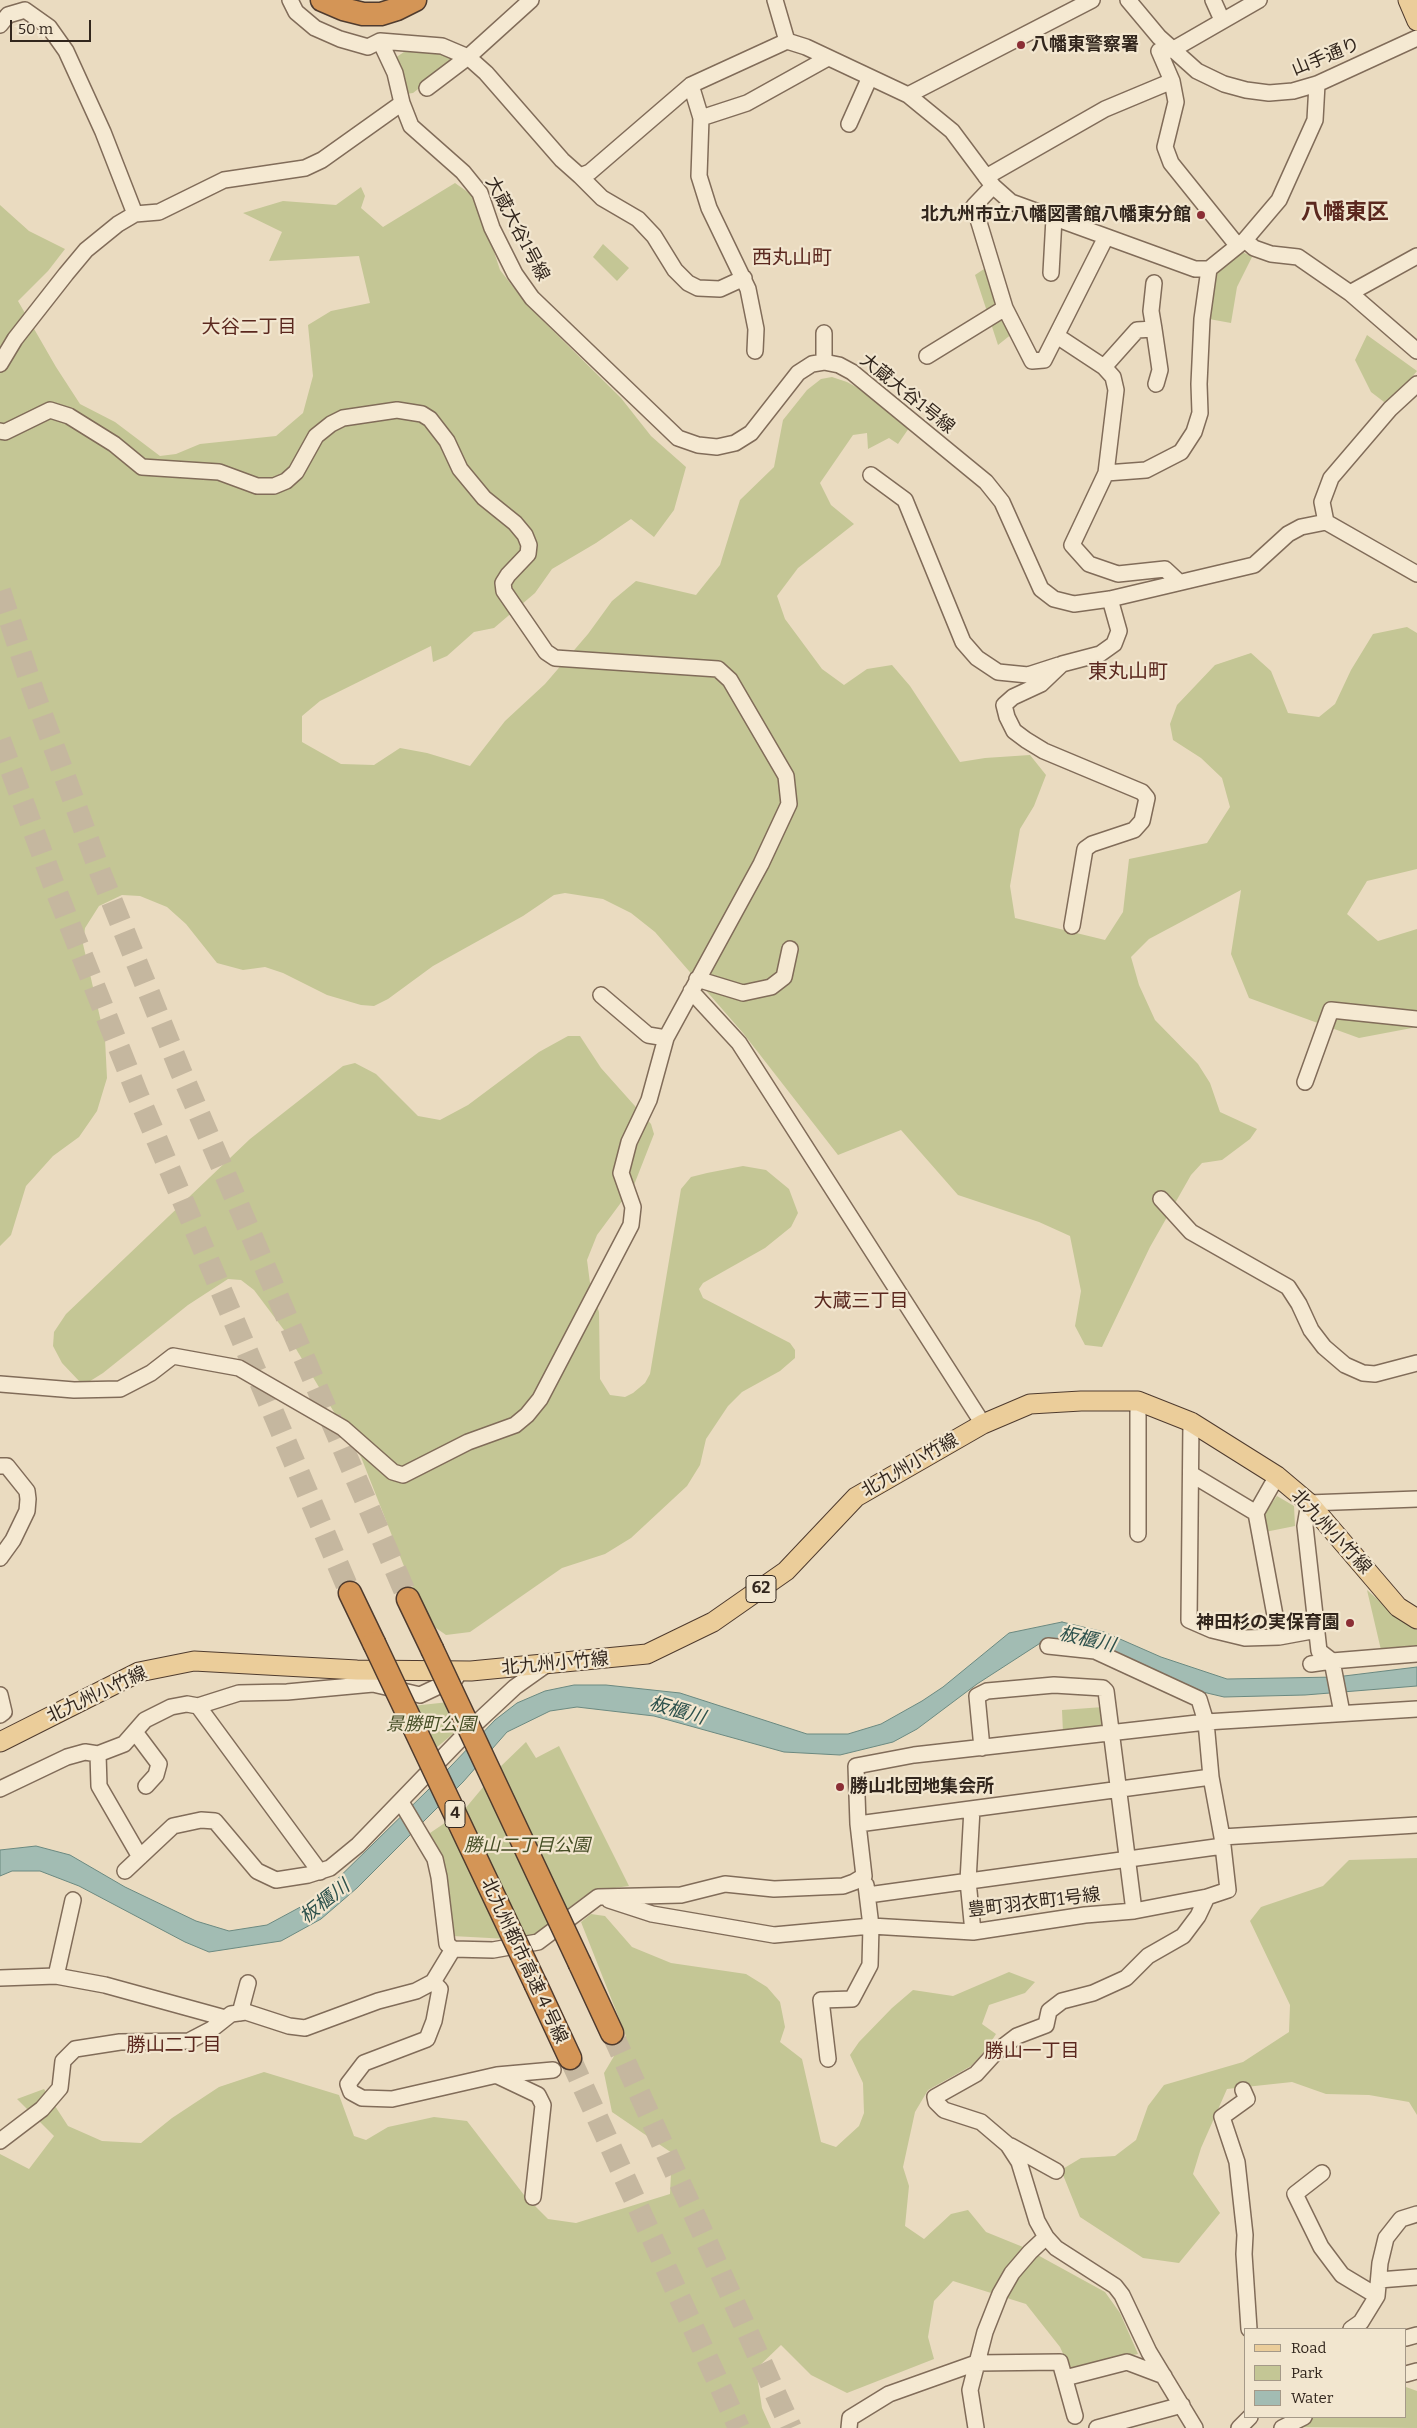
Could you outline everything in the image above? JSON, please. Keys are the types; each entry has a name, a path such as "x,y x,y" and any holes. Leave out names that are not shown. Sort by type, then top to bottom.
{"highway":[{"path":"322,0 343,9 363,14 381,14 397,10 415,0"},
{"path":"348,0 366,4 387,0"},
{"name":"北九州都市高速４号線","path":"350,1593 536,1985 562,2064"},
{"path":"408,1599 612,2033"}],"main road":[{"path":"1408,0 1417,21"},
{"name":"北九州小竹線","path":"0,1742 139,1672 194,1661 356,1670 471,1671 647,1654 713,1622 786,1571 856,1497 983,1424 1030,1404 1081,1400 1138,1401 1192,1422 1277,1476 1310,1503 1398,1607 1417,1619"}],"street":[{"path":"290,0 296,12 324,32 368,47 380,41 442,46 468,57 486,73 562,160 602,198 638,219 654,236 675,270 688,283 698,288 720,289 744,278"},
{"path":"427,88 468,57 531,0"},
{"path":"775,0 787,41"},
{"path":"908,95 1092,0"},
{"name":"山手通り","path":"1128,0 1172,50 1197,71 1224,84 1246,90 1269,93 1293,91 1317,84 1417,38"},
{"path":"1213,0 1222,20"},
{"path":"1259,0 1172,50 1158,51 1172,81 1176,102 1166,148 1171,163 1241,242 1271,254 1298,257 1350,293 1417,351"},
{"path":"0,25 8,15 25,10 49,27 66,51 135,214"},
{"name":"大蔵大谷1号線","path":"380,41 395,73 402,103 411,126 463,172 480,192 492,228 515,274 532,298 678,438 698,445 717,447 735,443 751,433 798,373 812,364 824,362 839,365 852,372 986,482 1002,502 1041,589 1054,599 1074,604 1110,599 1254,565 1288,534 1301,527 1326,522"},
{"path":"580,176 590,172 691,84 787,41 806,47 908,95 952,131 989,181 1011,202 1195,269 1209,269 1241,242 1279,200 1315,120 1317,84"},
{"path":"701,118 747,103 828,58"},
{"path":"849,124 870,77"},
{"path":"1106,237 1058,336 1044,360 1032,361 1005,308 974,206 989,181 1105,109 1172,81"},
{"path":"691,84 701,118 699,176 709,208 744,278 756,329 754,351"},
{"path":"0,364 38,308 86,250 118,224 135,214 159,212 224,180 305,168 322,160 402,103"},
{"path":"1051,273 1054,218"},
{"path":"1350,293 1417,256"},
{"path":"1106,473 1146,470 1181,452 1194,432 1200,413 1199,384 1202,319 1209,269"},
{"path":"1154,283 1151,311 1160,370 1156,384"},
{"path":"927,356 1005,308"},
{"path":"1104,367 1137,330 1154,330"},
{"path":"824,333 824,362"},
{"path":"1058,336 1104,367 1113,377 1116,390 1106,473 1072,545 1089,564 1118,574 1165,569 1179,582"},
{"path":"1417,384 1390,409 1331,478 1322,502 1326,522 1417,574"},
{"path":"0,432 5,432 50,410 69,416 114,444 142,467 219,472 258,486 274,486 286,481 296,472 316,436 331,424 343,418 397,410 422,414 430,419 447,441 460,469 484,498 515,523 525,535 529,545 528,554 508,576 503,584 504,591 546,652 555,658 718,668 730,680 786,776 789,804 761,864 666,1038 649,1100 629,1142 621,1173 633,1207 631,1225 540,1399 527,1415 515,1425 468,1442 403,1474 393,1472 343,1428 239,1368 173,1356 150,1373 120,1389 74,1390 0,1384"},
{"path":"871,475 905,500 963,642 977,658 998,672 1028,675 1100,654 1114,644 1119,631 1110,599"},
{"path":"1062,664 1041,684 1013,697 1004,705 1007,717 1014,730 1044,751 1142,792 1147,798 1142,821 1134,830 1092,844 1086,849 1072,926"},
{"path":"694,985 743,993 771,988 784,977 790,949"},
{"path":"694,985 739,1042 983,1424"},
{"path":"601,995 648,1035 666,1038"},
{"path":"1305,1082 1331,1010 1417,1019"},
{"path":"1161,1199 1191,1232 1288,1287 1299,1304 1311,1330 1324,1347 1346,1365 1363,1373 1375,1374 1417,1363"},
{"path":"1138,1401 1138,1534"},
{"path":"1192,1422 1189,1620 1212,1630 1245,1638 1279,1637 1316,1630"},
{"path":"0,1466 7,1466 27,1491 28,1499 27,1511 0,1558"},
{"path":"1191,1474 1256,1513"},
{"path":"1277,1476 1256,1513 1279,1637"},
{"path":"1342,1714 1333,1664 1318,1651 1305,1526 1310,1503 1417,1499"},
{"path":"1048,1646 1095,1651 1198,1699 1206,1722 1211,1777 1223,1842"},
{"path":"1311,1664 1333,1664 1417,1654"},
{"path":"125,1870 173,1826 200,1820 215,1820 257,1871 276,1880 320,1872 330,1868 402,1804 472,1727 515,1687 546,1665"},
{"path":"0,1789 67,1757 85,1752 98,1754 124,1744 145,1720 171,1707 187,1704 198,1706 239,1693 286,1692 373,1684 420,1694 471,1671"},
{"path":"982,1748 977,1696 986,1691 1054,1685 1103,1688 1106,1691 1134,1911"},
{"path":"0,1695 4,1712 0,1715"},
{"path":"198,1706 320,1872"},
{"path":"828,2060 821,2000 852,1999 870,1965 871,1926 858,1824 856,1766 914,1756 1206,1722 1417,1709"},
{"path":"135,1732 159,1764 156,1775 146,1786"},
{"path":"98,1754 98,1786 140,1857"},
{"path":"858,1824 1211,1777"},
{"path":"402,1804 435,1859 440,1877 447,1944 454,1949 493,1950 538,1942 598,1897 681,1894 725,1884 774,1890 843,1886 864,1876"},
{"path":"972,1809 968,1881 972,1932"},
{"path":"868,1895 1127,1858 1223,1842 1417,1825"},
{"name":"豊町羽衣町1号線","path":"598,1897 652,1914 774,1935 871,1926 972,1932 1085,1915 1134,1911 1207,1897 1228,1890 1223,1842"},
{"path":"1056,2171 1008,2145 981,2122 944,2110 936,2102 935,2097 976,2074 996,2052 1017,2036 1046,2025 1050,2011 1062,2001 1093,1993 1126,1978 1148,1956 1183,1936 1198,1916 1207,1897"},
{"path":"56,1976 73,1900"},
{"path":"0,2141 42,2108 60,2088 62,2061 74,2049 120,2042 189,2041 212,2030 225,2018 246,2012 289,2026 305,2028 378,2001 416,1991 433,1982 454,1949"},
{"path":"0,1978 56,1976 105,1985 225,2018"},
{"path":"433,1982 440,1989 434,2021 427,2039 364,2063 348,2084 351,2092 362,2098 392,2099 497,2075 562,2064"},
{"path":"240,2013 248,1984"},
{"path":"497,2075 538,2095 544,2105 532,2197"},
{"path":"1244,2090 1247,2099 1222,2117 1237,2162 1245,2235 1244,2254 1248,2328"},
{"path":"1008,2145 1019,2162 1038,2221 1046,2236 1056,2248 1118,2290 1164,2376 1195,2428"},
{"path":"1322,2173 1295,2194 1321,2246 1342,2275 1377,2296"},
{"path":"1352,2328 1361,2322 1377,2296 1386,2238 1401,2218 1417,2214"},
{"path":"976,2428 970,2390 985,2332 1000,2294 1012,2273 1046,2236"},
{"path":"1379,2280 1417,2277"},
{"path":"849,2428 850,2418 889,2394 976,2363 1060,2362 1075,2416"},
{"path":"1065,2378 1126,2362 1164,2376"},
{"path":"1097,2428 1182,2406"},
{"path":"1239,2428 1249,2418"},
{"path":"1282,2428 1302,2418"}],"green space":[{"path":"427,51 450,54 454,61 413,93 406,94 395,58 404,52"},
{"path":"455,183 472,195 485,224 500,270 528,306 621,398 651,436 686,467 674,510 654,537 631,519 596,543 552,569 535,593 494,628 474,632 447,656 433,662 431,646 320,701 302,716 302,742 341,764 374,765 400,748 427,753 470,766 505,721 545,684 588,634 612,601 636,581 696,595 720,565 740,500 774,467 783,420 807,390 821,379 832,377 847,382 871,395 909,428 898,444 889,438 868,449 867,433 853,435 820,483 831,505 854,524 798,568 777,596 785,619 822,669 844,685 867,669 892,665 910,686 960,762 1030,755 1046,775 1034,806 1020,829 1010,886 1015,918 1105,940 1123,912 1129,859 1207,843 1230,807 1222,778 1201,758 1173,740 1170,724 1177,705 1215,665 1251,653 1271,671 1288,713 1319,717 1335,704 1351,670 1373,634 1407,627 1417,633 1417,869 1367,881 1347,914 1378,941 1417,929 1417,1027 1359,1038 1249,998 1231,954 1241,890 1149,939 1131,957 1139,985 1155,1020 1198,1064 1210,1083 1220,1112 1257,1129 1250,1139 1222,1160 1202,1163 1191,1175 1150,1247 1102,1347 1085,1345 1075,1326 1081,1291 1070,1236 1039,1222 958,1195 901,1130 838,1155 743,1033 655,932 631,913 603,899 565,893 554,895 523,916 433,966 388,999 374,1006 361,1005 327,995 283,973 265,967 243,970 217,963 186,924 167,907 140,896 122,895 99,906 85,928 83,944 105,1039 107,1078 97,1111 79,1137 53,1156 26,1186 11,1235 0,1246 0,205 29,231 65,249 48,271 18,301 56,367 80,404 115,422 160,456 176,454 200,444 276,436 303,413 313,376 308,325 331,311 370,303 359,256 269,261 282,232 243,213 283,201 336,205 361,187 365,196 361,208 383,227"},
{"path":"603,244 629,268 617,281 593,257"},
{"path":"1237,249 1252,257 1237,287 1231,323 1209,319 1215,273"},
{"path":"987,267 1013,333 998,345 975,275"},
{"path":"1367,335 1417,371 1388,405 1371,392 1355,360"},
{"path":"568,1036 580,1036 601,1068 651,1124 654,1134 634,1185 597,1235 587,1260 590,1283 599,1312 600,1379 610,1395 625,1397 633,1393 645,1383 650,1374 681,1189 691,1177 707,1173 743,1166 766,1170 789,1189 798,1213 791,1227 765,1248 703,1283 699,1289 703,1298 790,1343 795,1350 795,1358 780,1371 742,1392 728,1406 706,1439 700,1465 687,1486 631,1538 605,1554 562,1568 470,1632 446,1635 436,1628 411,1584 361,1457 287,1334 254,1290 241,1280 228,1279 188,1305 103,1373 87,1383 80,1382 62,1363 53,1346 54,1332 66,1314 250,1139 343,1066 355,1063 376,1074 418,1116 440,1120 468,1105 539,1052"},
{"path":"1277,1496 1294,1506 1295,1526 1265,1532 1262,1516"},
{"path":"1367,1590 1400,1619 1417,1630 1417,1645 1381,1650"},
{"name":"景勝町公園","path":"467,1700 460,1728 424,1758 394,1708"},
{"path":"1103,1707 1106,1728 1063,1733 1062,1710"},
{"name":"勝山二丁目公園","path":"526,1742 536,1758 559,1746 629,1886 599,1890 583,1897 527,1940 452,1936 430,1833 464,1810 499,1768"},
{"path":"1417,1858 1417,2115 1409,2102 1369,2095 1326,2094 1292,2082 1227,2089 1201,2148 1193,2174 1220,2213 1179,2263 1143,2258 1080,2217 1061,2170 1081,2158 1115,2156 1136,2140 1148,2106 1164,2085 1243,2062 1289,2032 1290,2005 1250,1921 1261,1907 1323,1886 1349,1860"},
{"path":"591,1914 605,1916 632,1947 671,1963 746,1974 767,1987 780,2002 785,2027 780,2042 802,2059 821,2142 836,2147 859,2126 864,2113 863,2083 850,2055 859,2042 892,2008 913,1990 953,1996 1009,1972 1035,1982 1025,1993 989,2005 982,2024 996,2034 985,2051 971,2066 928,2090 915,2112 903,2167 909,2186 905,2226 924,2239 951,2214 968,2210 986,2232 1023,2247 1105,2292 1120,2313 1138,2354 1070,2369 1060,2347 1026,2304 953,2281 934,2301 928,2337 934,2359 847,2393 811,2375 781,2345 756,2369 762,2408 771,2428 0,2428 0,2154 29,2169 54,2136 17,2099 44,2089 68,2126 102,2141 141,2143 172,2118 219,2087 264,2072 339,2095 354,2136 366,2140 388,2127 434,2117 467,2121 524,2195 548,2219 576,2223 670,2194 672,2153 612,2112 604,2073 626,2036 581,1922"},
{"path":"1407,2387 1417,2391 1417,2428 1294,2427 1313,2418 1407,2418"}],"water":[{"name":"板櫃川","path":"1062,1622 1104,1632 1161,1657 1227,1679 1336,1677 1417,1667 1417,1686 1305,1695 1224,1697 1190,1689 1045,1640 977,1684 917,1729 893,1742 840,1755 784,1752 654,1716 577,1707 550,1711 507,1732 463,1782 357,1888 321,1919 281,1941 209,1952 185,1942 79,1886 40,1871 12,1871 0,1876 0,1850 36,1846 70,1855 125,1887 196,1921 229,1931 267,1925 319,1897 429,1789 495,1720 517,1703 545,1691 574,1685 606,1685 680,1693 807,1734 848,1734 881,1724 922,1701 943,1687 1009,1633"}],"tunnel":[{"path":"0,591 34,693 100,872 181,1072 408,1599"},
{"path":"0,740 53,883 137,1093 350,1593"},
{"path":"612,2033 791,2428"},
{"path":"570,2058 739,2428"}],"place":[{"name":"八幡東警察署","path":"1021,45"},
{"name":"北九州市立八幡図書館八幡東分館","path":"1201,215"},
{"name":"神田杉の実保育園","path":"1350,1623"},
{"name":"勝山北団地集会所","path":"840,1787"}],"district":[{"name":"八幡東区","path":"1345,213"},
{"name":"西丸山町","path":"792,258"},
{"name":"大谷二丁目","path":"249,328"},
{"name":"東丸山町","path":"1128,672"},
{"name":"大蔵三丁目","path":"861,1302"},
{"name":"勝山二丁目","path":"174,2046"},
{"name":"勝山一丁目","path":"1032,2052"}]}
